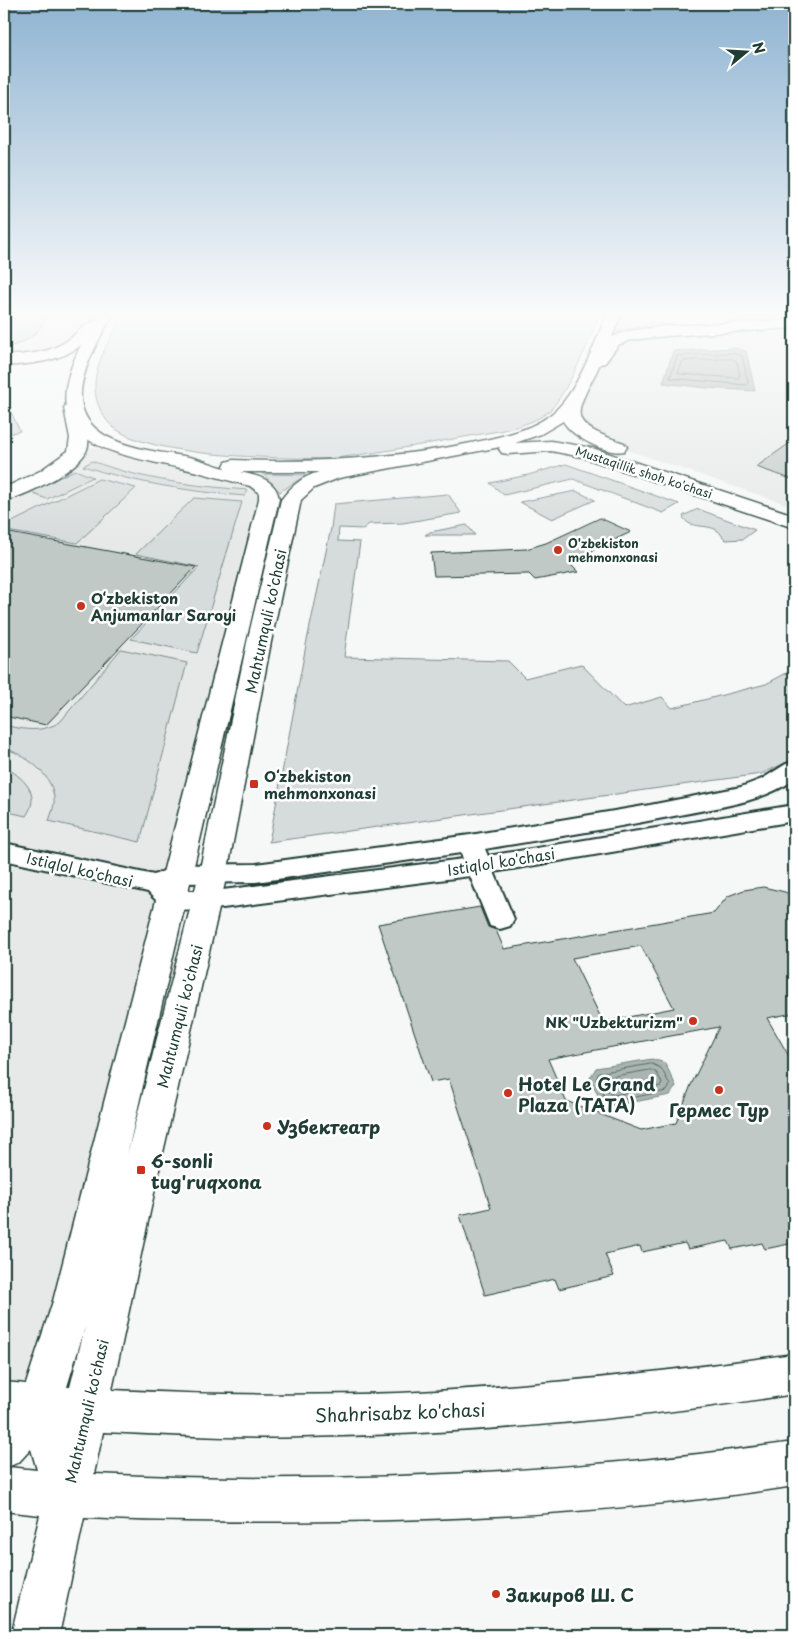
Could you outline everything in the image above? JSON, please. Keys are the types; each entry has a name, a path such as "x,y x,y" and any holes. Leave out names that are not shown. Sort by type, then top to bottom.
{"main road":[{"path":"66,389 73,400 81,424 97,438 111,445 139,454 172,460 206,464 282,468 394,463 475,448 520,435 555,419 574,400 579,389"},
{"path":"4,495 54,470 76,455 80,447 73,400 76,389"},
{"name":"Mustaqillik shoh ko'chasi","path":"574,400 571,416 572,422 580,429 599,439 794,507"},
{"name":"Mustaqillik shoh ko'chasi","path":"394,463 527,447 566,447 604,457 794,522"},
{"name":"Mahtumquli ko'chasi","path":"4,1447 22,1405 73,1301 168,886 269,496 263,486 252,481 172,460"},
{"name":"Mahtumquli ko'chasi","path":"35,1635 141,1170 210,888 259,642 291,500 300,487 316,479 394,463"},
{"name":"Shahrisabz ko'chasi","path":"22,1405 86,1411 230,1415 412,1414 582,1402 794,1374"},
{"path":"22,1405 66,1495"},
{"path":"4,1489 66,1495 223,1500 412,1498 595,1488 794,1464"}],"street":[{"name":"Istiqlol ko'chasi","path":"475,854 650,813 738,796 771,784 794,769"},
{"path":"771,784 794,804"},
{"name":"Istiqlol ko'chasi","path":"4,852 168,886 210,888 794,813"},
{"path":"475,854 500,918"}],"shaded area":[{"path":"95,389 565,389 548,412 531,422 518,426 375,453 318,459 223,455 148,443 128,436 113,427 100,409"},
{"path":"583,389 794,389 794,507 612,445 571,419 572,407"},
{"path":"4,402 6,402 20,431 4,435"},
{"path":"79,447 139,454 263,486 40,1407 4,1403 4,495 54,470"},
{"path":"92,461 130,473 169,481 248,490 245,496 164,486 83,466"},
{"path":"566,464 679,504 663,513 573,479 504,495 490,483"},
{"path":"75,470 93,477 47,499 28,492"},
{"path":"263,474 306,475 280,492"},
{"path":"99,479 136,488 77,543 7,531 4,533 4,526"},
{"path":"576,491 595,500 552,519 520,502"},
{"path":"448,494 461,513 403,523 369,524 363,529 339,528 338,541 360,542 344,657 508,661 525,678 581,664 624,708 662,697 672,708 766,684 794,669 794,759 761,774 269,842 306,645 331,528 334,504"},
{"path":"194,498 242,502 197,653 131,639 199,567 136,554"},
{"path":"698,509 755,530 743,539 726,540 714,529 693,525 685,520 683,516"},
{"path":"467,525 475,535 425,535 430,532"},
{"path":"121,649 187,663 140,842 49,821 54,801 52,789 48,781 43,773 29,760 4,748 4,725 33,730 46,728 60,722"},
{"path":"4,766 24,781 31,793 32,800 26,816 4,811"}],"water":[{"path":"731,389 755,389 755,391"},
{"path":"652,1059 665,1063 676,1086 670,1095 613,1106 601,1102 590,1078 596,1068"}],"building":[{"path":"794,440 794,480 756,467"},
{"name":"O'zbekiston mehmonxonasi","path":"600,518 631,532 568,562 578,572 535,580 529,574 434,576 431,553 526,549 546,543"},
{"name":"O‘zbekiston Anjumanlar Saroyi","path":"4,532 196,567 46,725 4,716"},
{"name":"Hotel Le Grand Plaza (TATA)","path":"763,887 785,892 794,897 794,1013 767,1018 794,1065 794,1243 765,1249 762,1243 732,1249 728,1241 688,1249 685,1243 642,1252 640,1246 605,1254 614,1276 559,1289 555,1279 485,1295 460,1215 491,1208 449,1079 431,1082 378,924 480,907 488,927 496,930 504,949 714,913 728,896 744,890","holes":["641,946 674,1008 603,1022 572,958","719,1027 691,1085 676,1123 641,1130 566,1101 548,1059"]}],"place":[{"name":"O'zbekiston mehmonxonasi","path":"558,550"},
{"name":"O‘zbekiston Anjumanlar Saroyi","path":"81,606"},
{"name":"Oʻzbekiston mehmonxonasi","path":"254,784"},
{"name":"NK \"Uzbekturizm\"","path":"693,1021"},
{"name":"Гермес Тур","path":"719,1090"},
{"name":"Hotel Le Grand Plaza (TATA)","path":"508,1093"},
{"name":"Узбектеатр","path":"267,1126"},
{"name":"6-sonli tug'ruqxona","path":"141,1170"},
{"name":"Закиров Ш. С","path":"496,1594"}]}
